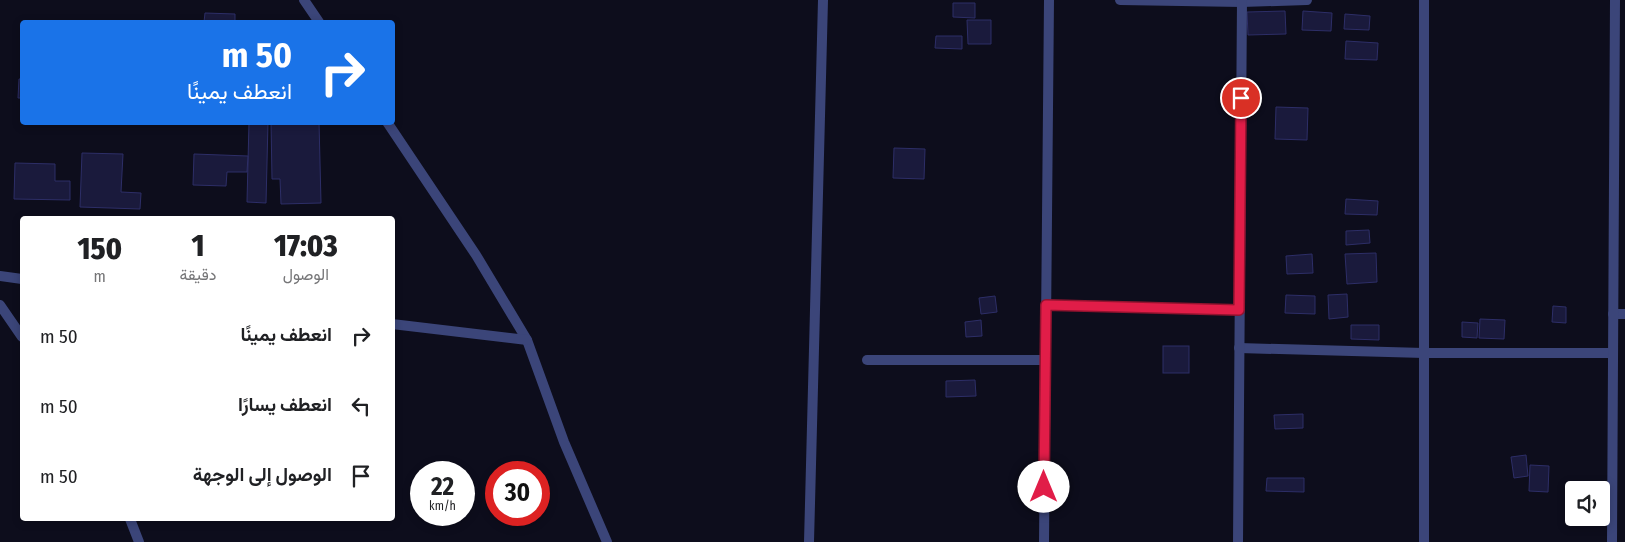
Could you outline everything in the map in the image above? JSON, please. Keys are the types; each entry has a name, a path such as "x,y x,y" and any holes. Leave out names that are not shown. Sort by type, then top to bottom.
{"street":[{"path":"304,0 318,20"},
{"path":"809,542 823,0"},
{"path":"1044,542 1049,0"},
{"path":"1120,0 1307,0"},
{"path":"1424,0 1424,542"},
{"path":"1612,542 1615,0"},
{"path":"1238,542 1242,1"},
{"path":"389,125 476,255 526,340 564,442 607,542"},
{"path":"1614,127 1625,127"},
{"path":"0,276 20,279"},
{"path":"0,305 20,334"},
{"path":"1046,305 1239,310"},
{"path":"1613,314 1625,314"},
{"path":"395,324 526,340"},
{"path":"1239,348 1424,353 1612,353"},
{"path":"867,360 1045,360"},
{"path":"131,521 139,542"}],"building":[{"path":"953,3 975,3 975,18 953,17"},
{"path":"1285,11 1286,34 1248,35 1247,12"},
{"path":"1303,11 1332,13 1331,31 1302,30"},
{"path":"205,13 235,14 235,20 204,20"},
{"path":"1345,14 1370,16 1369,30 1344,29"},
{"path":"967,20 991,20 991,44 968,44"},
{"path":"936,36 962,36 962,49 935,48"},
{"path":"1346,41 1378,43 1377,60 1345,59"},
{"path":"19,79 20,79 20,98 18,98"},
{"path":"1276,107 1308,108 1307,140 1275,139"},
{"path":"249,125 268,125 266,203 247,202"},
{"path":"271,125 319,125 321,203 281,204 280,179 272,179"},
{"path":"894,148 925,149 924,179 893,178"},
{"path":"82,153 123,154 121,192 141,193 140,209 80,207"},
{"path":"194,154 248,156 247,172 227,172 226,186 193,185"},
{"path":"15,163 55,164 55,181 70,181 70,200 14,199"},
{"path":"1346,199 1378,201 1377,215 1345,214"},
{"path":"1369,230 1370,243 1346,245 1346,231"},
{"path":"1376,253 1377,282 1347,284 1345,254"},
{"path":"1312,254 1313,273 1287,274 1286,256"},
{"path":"1347,294 1348,317 1329,319 1328,295"},
{"path":"1286,295 1315,296 1315,314 1285,313"},
{"path":"995,296 997,312 981,314 979,298"},
{"path":"1553,306 1566,307 1566,323 1552,322"},
{"path":"1480,319 1505,320 1504,339 1479,338"},
{"path":"981,320 982,336 966,337 965,322"},
{"path":"1462,322 1478,323 1477,338 1462,337"},
{"path":"1351,325 1379,325 1379,340 1351,339"},
{"path":"1163,346 1189,346 1189,373 1163,373"},
{"path":"975,380 976,396 946,397 946,381"},
{"path":"1303,414 1303,428 1275,429 1274,415"},
{"path":"1526,455 1528,476 1514,478 1511,457"},
{"path":"1530,465 1549,466 1548,492 1529,491"},
{"path":"1267,478 1304,478 1304,492 1266,491"}],"route":[{"path":"1044,487 1046,305 1239,310 1241,98"}]}
